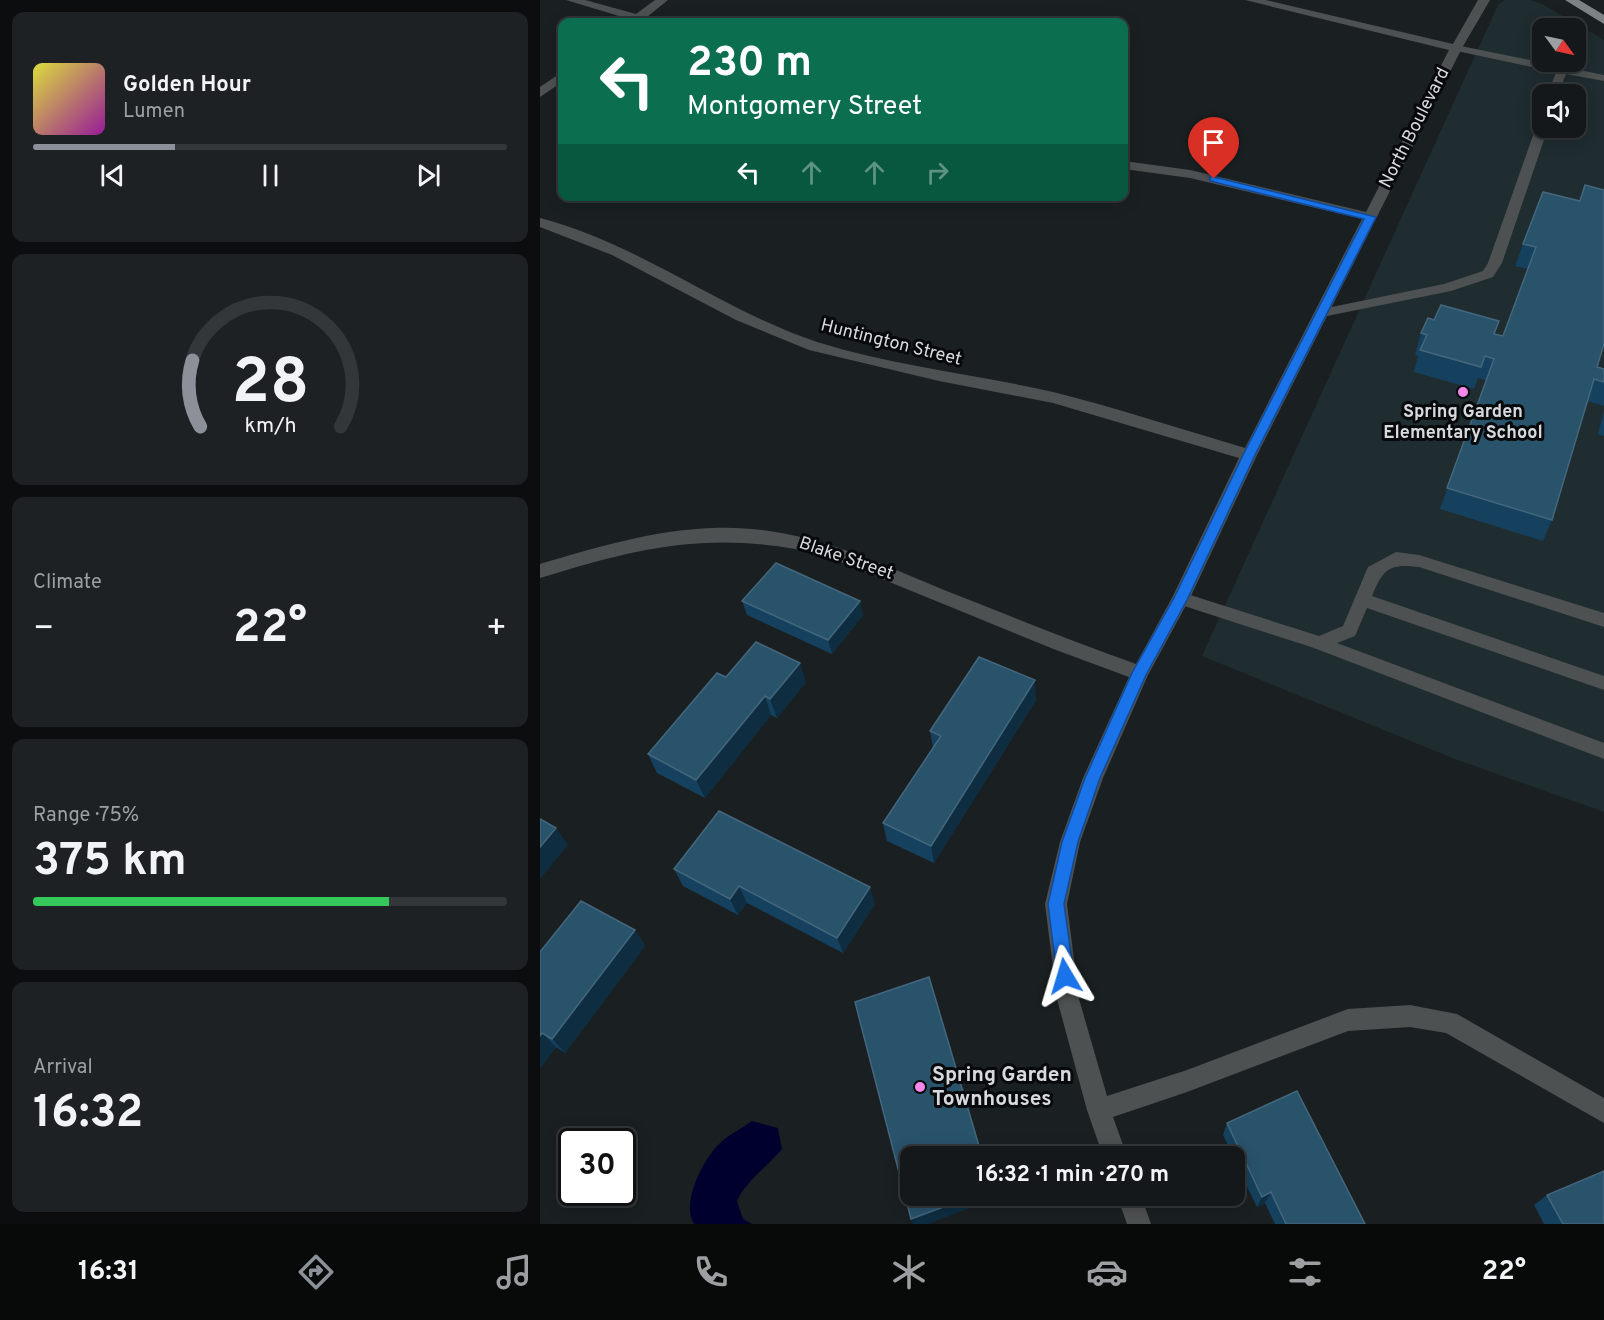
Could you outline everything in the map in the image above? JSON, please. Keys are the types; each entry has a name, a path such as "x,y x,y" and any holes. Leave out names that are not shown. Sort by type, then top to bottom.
{"main road":[{"path":"1570,0 1604,20"}],"street":[{"path":"572,0 629,18"},
{"path":"638,18 662,0"},
{"path":"1251,0 1456,48"},
{"name":"North Boulevard","path":"1112,1146 1068,999 1056,904 1070,842 1093,778 1140,673 1181,598 1249,455 1456,48 1485,0"},
{"path":"540,93 558,79"},
{"path":"1128,166 1190,174 1370,217"},
{"name":"Huntington Street","path":"540,222 617,252 741,317 814,346 939,376 1053,398 1249,455"},
{"name":"Blake Street","path":"540,571 620,546 667,537 716,534 786,538 824,548 1062,645 1140,673"},
{"path":"1099,1110 1187,1081 1348,1020 1410,1016 1449,1022 1604,1111"},
{"path":"1133,1206 1139,1224"}],"lane":[{"path":"1456,48 1532,64"},
{"path":"1572,72 1604,78"},
{"path":"1322,313 1446,288 1488,274 1495,264 1538,138"},
{"path":"1319,642 1349,631 1364,600 1374,571 1396,558 1419,561 1604,620"},
{"path":"1181,598 1319,642 1604,751"},
{"path":"1364,600 1604,683"}],"shaded area":[{"name":"Spring Garden Elementary School","path":"1505,0 1531,0 1566,18 1532,18 1532,72 1586,72 1586,30 1604,40 1604,812 1455,759 1202,656 1498,5"},
{"path":"752,1121 778,1128 782,1149 751,1181 737,1201 743,1219 752,1224 694,1224 690,1206 695,1184 705,1162 721,1142"}],"building":[{"path":"1585,185 1604,190 1604,344 1597,367 1604,369 1604,382 1594,379 1552,520 1447,488 1494,359 1485,356 1481,367 1420,350 1427,335 1421,333 1428,318 1434,320 1441,305 1499,321 1494,334 1503,336 1536,247 1523,244 1543,192 1580,201"},
{"path":"776,563 860,601 828,640 742,601"},
{"path":"756,642 800,663 770,699 765,696 696,780 648,754 717,673 726,677"},
{"path":"979,657 1035,680 931,846 883,823 941,736 930,731"},
{"path":"719,811 870,887 837,938 739,886 730,899 674,869"},
{"path":"540,819 556,828 540,847"},
{"path":"581,901 635,930 552,1039 542,1033 540,1036 540,952"},
{"name":"Spring Garden Townhouses","path":"929,977 979,1146 900,1146 900,1176 855,1002"},
{"path":"1297,1091 1365,1224 1286,1224 1271,1192 1262,1197 1245,1161 1245,1146 1238,1146 1227,1123"},
{"path":"1604,1171 1604,1224 1563,1224 1547,1195"},
{"name":"Spring Garden Townhouses","path":"908,1206 946,1206 911,1219"}],"place":[{"name":"Spring Garden Elementary School","path":"1463,392"},
{"name":"Spring Garden Townhouses","path":"920,1087"}],"route":[{"path":"1065,976 1056,904 1070,842 1093,778 1140,673 1181,598 1249,455 1370,217 1214,179"}]}
